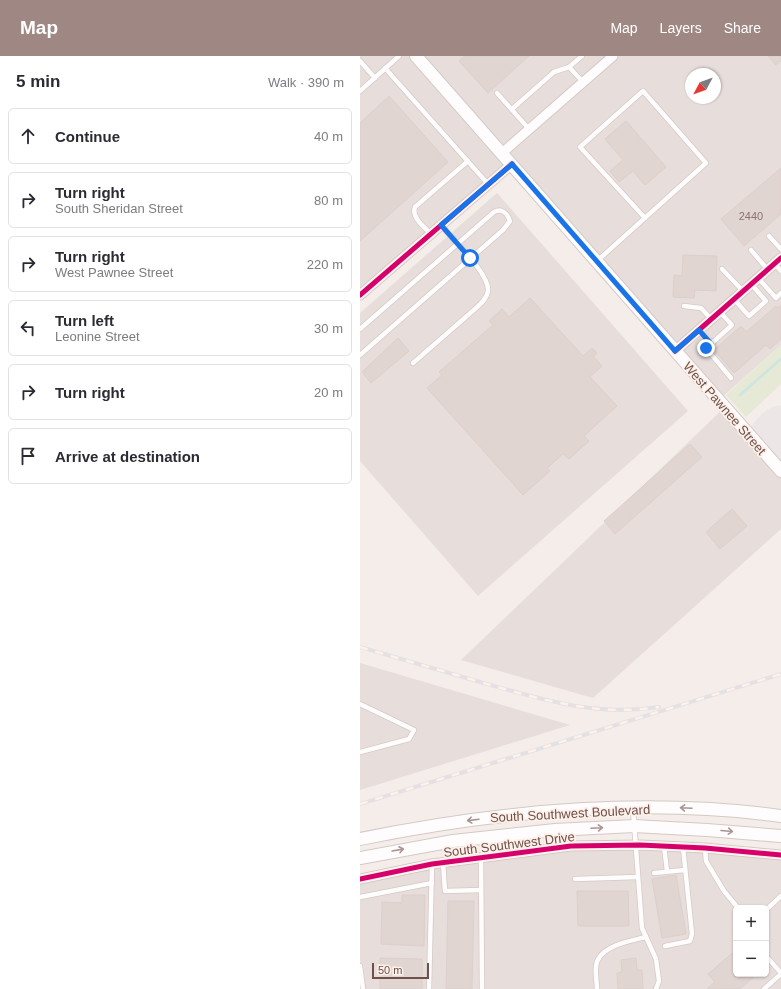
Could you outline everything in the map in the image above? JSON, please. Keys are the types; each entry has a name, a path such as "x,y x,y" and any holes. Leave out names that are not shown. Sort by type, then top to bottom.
{"main road":[{"name":"West Pawnee Street","path":"416,56 781,470"},
{"name":"South Southwest Boulevard","path":"360,839 440,824 527,813 683,808 781,816"},
{"name":"South Southwest Boulevard","path":"360,858 453,840 555,830 634,826 781,836"}],"street":[{"path":"502,153 613,56"},
{"path":"360,295 512,164"},
{"path":"675,351 743,291 776,266"},
{"name":"South Southwest Drive","path":"360,879 432,864 571,846 664,846 781,855"}],"lane":[{"path":"360,91 399,56"},
{"path":"512,109 554,72 569,67 582,56"},
{"path":"360,61 375,78"},
{"path":"569,67 583,82"},
{"path":"386,68 488,184"},
{"path":"597,261 645,218 706,163 643,91 580,147 645,218"},
{"path":"497,93 530,129"},
{"path":"431,234 415,216 415,207 468,161"},
{"path":"360,329 494,212 498,210 503,211 508,216 510,221 503,230 360,355"},
{"path":"413,363 484,300 488,291 486,280 470,258 441,225"},
{"path":"769,236 781,249"},
{"path":"751,250 776,266"},
{"path":"722,269 743,291"},
{"path":"755,281 776,298 781,293"},
{"path":"734,299 749,316 766,301 755,281"},
{"path":"684,306 701,308 711,320"},
{"path":"720,312 732,325 706,348 731,378"},
{"path":"699,330 711,344"},
{"path":"360,704 414,730 409,739 360,752"},
{"path":"633,809 642,928 656,959 659,981 656,989"},
{"path":"664,846 667,872"},
{"path":"665,946 690,940 692,934 683,847"},
{"path":"705,848 706,861 724,891 736,905"},
{"path":"481,858 482,989"},
{"path":"443,863 445,891 481,890"},
{"path":"429,989 432,864"},
{"path":"654,873 685,870"},
{"path":"575,879 638,877"},
{"path":"360,897 432,883"},
{"path":"769,907 781,896"},
{"path":"597,989 596,966 601,955 619,945 646,936"},
{"path":"764,989 781,974 769,960"},
{"path":"360,966 363,989"}],"shaded area":[{"path":"360,56 781,56 781,345 719,400 512,164 360,294"},
{"path":"497,193 688,411 478,596 360,461 360,313"},
{"path":"725,407 781,471 781,529 593,698 461,660"},
{"path":"360,663 570,725 360,790"},
{"path":"571,846 781,856 781,989 360,989 360,879"}],"green space":[{"path":"781,345 781,384 746,417 726,395"}],"building":[{"path":"465,56 529,56 488,93 459,61"},
{"path":"768,56 781,56 781,61 776,65"},
{"path":"389,96 448,162 360,241 360,123"},
{"path":"626,121 666,167 645,185 633,171 619,182 610,171 623,160 605,139"},
{"path":"781,168 781,214 744,246 721,219"},
{"path":"683,255 717,256 716,291 695,290 694,298 673,297 674,275 682,276"},
{"path":"530,298 583,356 592,348 597,353 593,356 602,366 590,377 617,406 584,436 589,441 569,459 563,454 547,468 550,471 523,495 427,388 442,375 439,372 493,325 489,321 502,309 509,317"},
{"path":"781,305 781,339 770,349 766,345 734,373 714,350 741,326 746,332 776,306 777,308"},
{"path":"398,338 409,351 371,383 362,372"},
{"path":"690,444 702,457 615,534 604,521"},
{"path":"732,509 747,526 720,549 706,532"},
{"path":"676,875 686,934 662,938 652,879"},
{"path":"577,891 628,891 629,926 578,926"},
{"path":"402,895 425,895 424,946 381,944 382,902 402,903"},
{"path":"448,901 474,901 472,989 446,989"},
{"path":"733,953 733,977 754,977 740,989 707,989 715,982 708,974"},
{"path":"380,958 422,959 422,989 380,989"},
{"path":"636,958 637,970 642,970 643,989 618,989 617,973 622,972 621,960"}],"waterway":[{"path":"740,395 781,359"}],"runway":[{"path":"775,437 781,431"}],"railway":[{"path":"360,647 480,682 568,705 613,710 659,707"},
{"path":"360,804 781,674"}],"cycle path":[{"path":"360,295 512,164"},
{"path":"675,351 781,258"},
{"path":"360,879 432,864 571,846 640,845 705,848 781,855"}],"route":[{"path":"470,258 441,225 512,164 675,351 699,330 711,344 706,348"}]}
